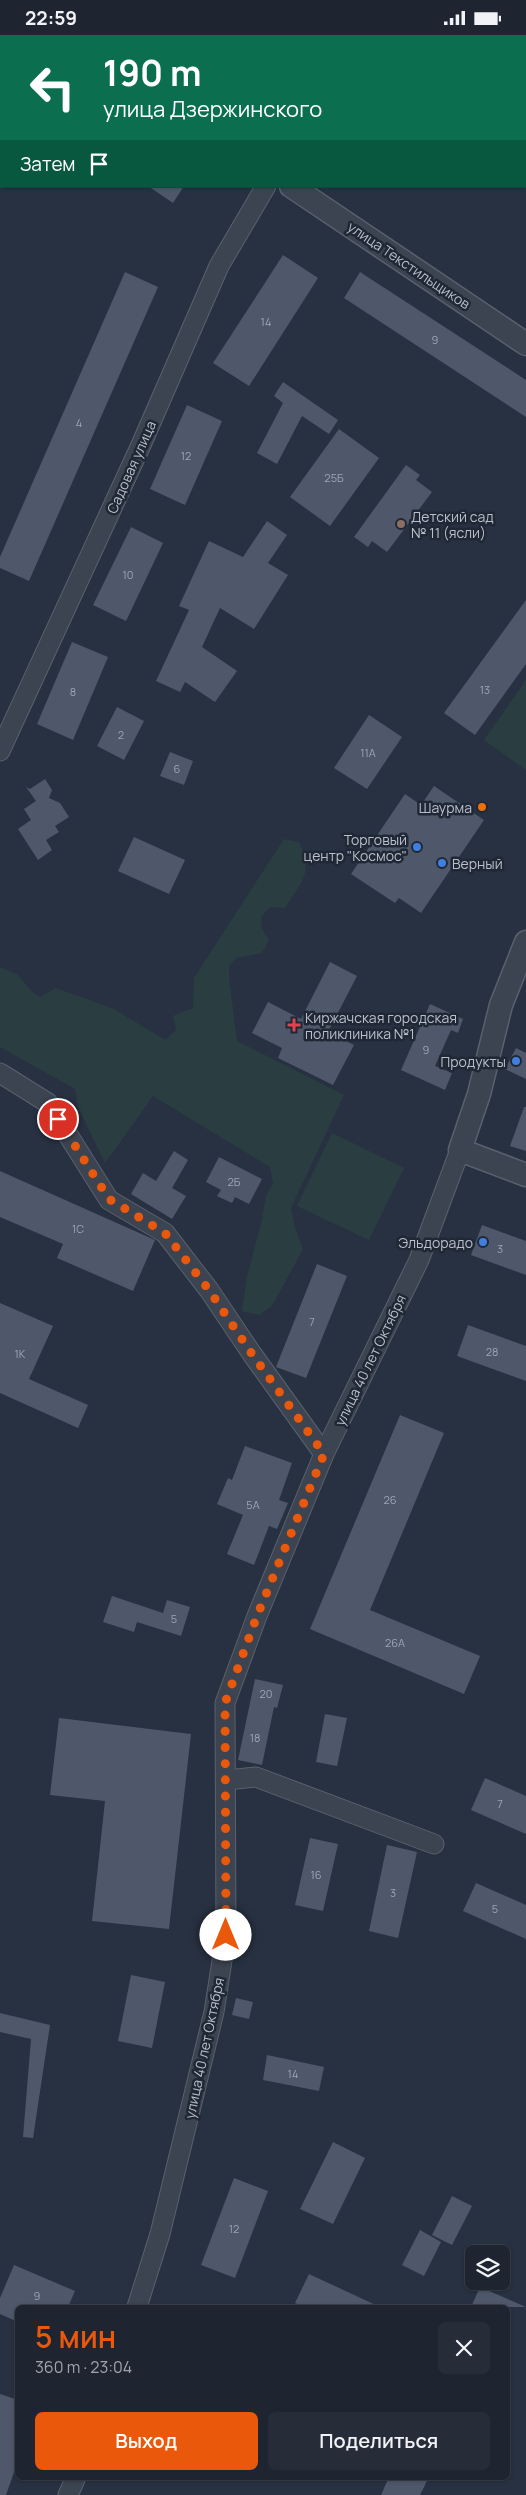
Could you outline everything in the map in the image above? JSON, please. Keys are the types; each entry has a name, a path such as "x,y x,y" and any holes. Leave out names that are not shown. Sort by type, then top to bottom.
{"street":[{"name":"Садовая улица","path":"0,751 137,454 219,267 265,187"},
{"name":"улица Текстильщиков","path":"292,187 526,344"},
{"name":"улица 40 лет Октября","path":"138,2305 160,2233 214,2013 226,1935 227,1780 225,1703 257,1616 324,1454 420,1260 479,1094 500,1005 526,942"},
{"path":"0,1073 48,1103 109,1199 165,1233 209,1290 252,1354 324,1454"},
{"path":"460,1150 526,1175"},
{"path":"227,1780 256,1777 434,1844"},
{"path":"68,2495 75,2480"}],"green space":[{"path":"526,680 526,770 484,740"},
{"path":"284,839 299,842 305,862 304,877 285,908 270,907 261,917 262,929 269,940 262,953 236,958 229,966 237,1041 344,1095 291,1208 295,1228 303,1249 272,1306 259,1315 242,1311 247,1276 261,1224 266,1196 273,1183 270,1167 153,1096 105,1163 78,1107 75,1089 0,1047 0,967 18,975 32,992 40,997 56,988 114,1009 165,1040 176,1030 173,1016 193,1008 194,978"},
{"path":"332,1133 404,1168 369,1240 297,1206"}],"building":[{"path":"149,187 183,187 173,203"},
{"path":"283,255 318,278 249,386 213,363"},
{"path":"125,272 158,287 29,581 0,568 0,557"},
{"path":"360,272 526,380 526,417 344,298"},
{"path":"283,382 338,420 329,434 302,416 277,464 257,453 283,403 274,396"},
{"path":"187,405 222,421 185,505 150,489"},
{"path":"339,429 379,458 330,526 290,497"},
{"path":"406,465 420,475 416,480 432,492 387,552 372,541 368,547 354,537"},
{"path":"267,521 287,535 268,563 288,575 254,629 220,608 202,647 237,671 215,702 185,682 180,692 156,681 189,610 179,606 209,541 243,557"},
{"path":"131,527 163,543 126,621 93,605"},
{"path":"526,600 526,664 475,735 444,713"},
{"path":"72,642 108,657 73,740 37,724"},
{"path":"117,707 144,721 124,760 97,746"},
{"path":"369,715 402,737 367,789 334,768"},
{"path":"170,752 193,761 184,785 160,776"},
{"path":"45,779 52,790 49,798 60,803 69,817 55,826 59,832 46,840 52,850 38,860 18,829 31,820 24,809 36,801 26,787 30,789"},
{"name":"Торговый центр \"Космос\"","path":"434,786 484,820 421,913 399,898 395,903 351,874 405,794 421,805"},
{"path":"134,837 185,860 169,894 118,871"},
{"name":"Киржачская городская поликлиника №1","path":"330,962 357,976 328,1032 354,1045 333,1085 278,1058 282,1048 252,1033 268,1002 301,1019"},
{"path":"430,1004 463,1019 458,1033 451,1030 435,1066 452,1073 445,1090 401,1070"},
{"name":"Продукты","path":"516,1048 526,1053 526,1079 505,1069"},
{"path":"524,1107 526,1107 526,1151 510,1146"},
{"path":"174,1151 188,1160 172,1188 186,1196 172,1219 131,1194 143,1173 156,1181"},
{"path":"219,1157 262,1179 249,1204 235,1197 232,1203 217,1196 221,1190 206,1182"},
{"path":"0,1171 155,1240 133,1291 57,1258 63,1244 0,1217"},
{"path":"482,1225 526,1241 526,1275 471,1255"},
{"path":"317,1264 347,1276 306,1378 276,1367"},
{"path":"0,1303 53,1326 29,1379 88,1405 78,1428 0,1393"},
{"path":"468,1325 526,1346 526,1381 457,1356"},
{"path":"400,1415 444,1433 370,1610 480,1656 464,1694 310,1629"},
{"path":"245,1446 292,1463 279,1500 288,1503 277,1529 269,1526 254,1565 227,1554 243,1515 217,1504 228,1478 232,1480"},
{"path":"112,1596 163,1613 167,1600 190,1607 181,1636 137,1622 134,1632 103,1622"},
{"path":"255,1679 283,1685 277,1708 274,1707 262,1765 238,1760"},
{"path":"325,1714 347,1718 337,1766 316,1762"},
{"path":"59,1718 191,1734 169,1929 92,1921 105,1801 50,1795"},
{"path":"485,1778 526,1796 526,1834 471,1810"},
{"path":"310,1838 338,1844 323,1911 295,1905"},
{"path":"387,1845 417,1852 398,1938 369,1931"},
{"path":"476,1883 526,1905 526,1939 463,1911"},
{"path":"131,1975 165,1982 152,2048 118,2041"},
{"path":"236,1998 253,2002 249,2019 232,2015"},
{"path":"0,2013 50,2025 33,2138 23,2137 31,2039 0,2032"},
{"path":"267,2055 324,2067 319,2091 263,2080"},
{"path":"333,2142 365,2158 333,2224 300,2209"},
{"path":"234,2178 268,2191 235,2278 201,2265"},
{"path":"452,2196 472,2206 452,2245 432,2235"},
{"path":"420,2230 441,2242 424,2276 402,2265"},
{"path":"14,2265 75,2291 69,2305 15,2305 15,2321 0,2314 0,2298"},
{"path":"309,2274 376,2305 300,2305 295,2303"},
{"path":"479,2290 487,2290 526,2307 510,2307 510,2305 472,2305"},
{"path":"0,2394 15,2399 15,2470 6,2495 0,2495"},
{"path":"388,2480 428,2480 420,2495 381,2495"}],"place":[{"name":"Детский сад № 11 (ясли)","path":"401,524"},
{"name":"Шаурма","path":"482,807"},
{"name":"Торговый центр \"Космос\"","path":"417,847"},
{"name":"Верный","path":"442,863"},
{"name":"Киржачская городская поликлиника №1","path":"294,1025"},
{"name":"Продукты","path":"516,1061"},
{"name":"Эльдорадо","path":"483,1242"}],"route":[{"path":"58,1119 109,1199 165,1233 209,1290 252,1354 324,1454 257,1616 225,1703 227,1780 226,1935"}]}
